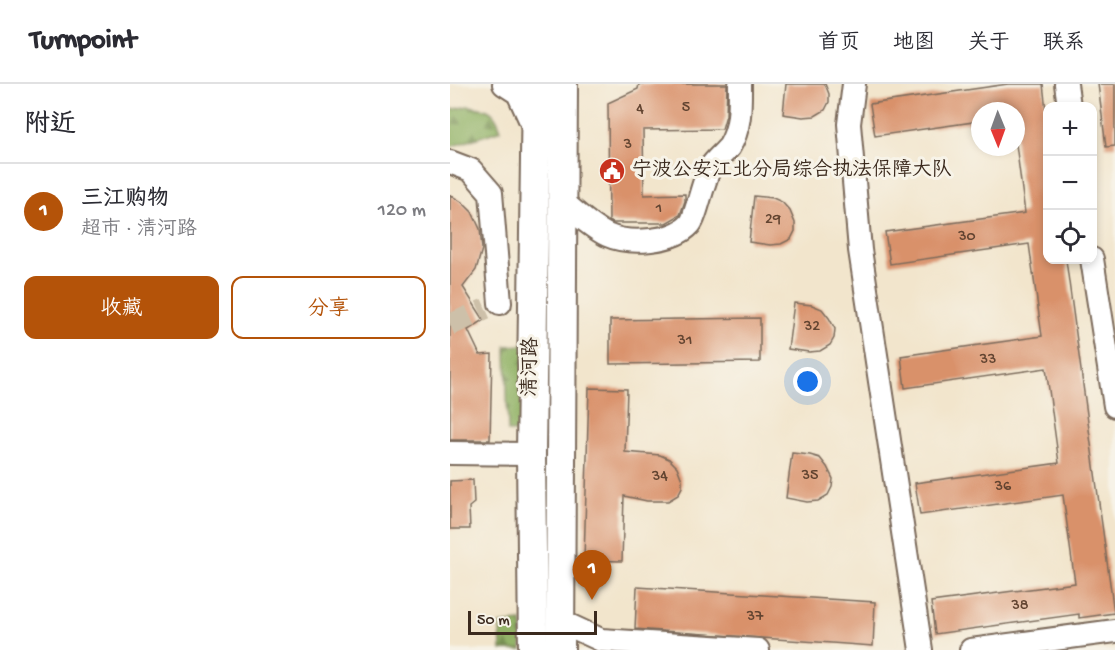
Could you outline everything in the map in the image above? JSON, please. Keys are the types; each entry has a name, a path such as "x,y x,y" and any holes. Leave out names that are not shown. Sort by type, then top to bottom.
{"main road":[{"name":"清河路","path":"533,650 531,454 536,84"},
{"name":"清河路","path":"560,650 563,84"}],"street":[{"path":"504,84 518,93 536,134"},
{"path":"563,202 608,236 654,240 676,235 692,223 700,190 711,167 729,146 736,132 739,121 740,84"},
{"path":"855,84 849,124 860,250 921,650"},
{"path":"1066,84 1068,102"},
{"path":"450,162 471,170 491,193 493,306 534,290"},
{"path":"1093,264 1115,406"},
{"path":"450,453 531,454"},
{"path":"560,621 601,640 758,650"},
{"path":"971,650 1115,631"}],"green space":[{"path":"468,106 490,111 501,130 450,147 450,110"},
{"path":"527,345 527,431 508,432 506,346"},
{"path":"522,622 522,650 501,650 500,624"}],"building":[{"path":"639,84 727,84 726,115 722,129 643,130 644,195 685,194 680,215 666,223 613,223 609,221 608,103 638,89"},
{"path":"786,84 825,84 829,102 825,110 815,116 783,114"},
{"path":"1008,84 1043,84 1045,102 1043,102 1043,264 1067,264 1114,613 1079,618 1079,614 935,634 931,602 1075,583 1063,495 920,515 915,483 1059,463 1046,368 905,388 901,356 1042,336 1029,244 890,264 885,232 1025,213 1018,156 1025,156 1025,102 971,102 971,122 875,136 870,104"},
{"path":"1098,84 1115,84 1115,146 1106,147"},
{"path":"450,195 472,212 480,229 482,249 476,270 463,287 484,320 468,330 480,355 492,354 490,440 450,440"},
{"path":"754,196 773,198 782,202 790,211 795,223 795,231 791,239 781,244 770,245 749,242"},
{"path":"794,303 812,305 822,309 835,329 830,345 820,351 788,349"},
{"path":"760,318 760,362 610,364 610,320"},
{"path":"589,388 627,389 625,452 660,455 669,459 677,467 682,480 682,487 678,495 668,501 647,501 624,496 622,561 584,560"},
{"path":"792,453 820,458 833,479 828,495 818,501 807,502 786,498"},
{"path":"473,480 474,503 469,507 470,529 450,529 450,481"},
{"path":"637,587 875,602 873,646 635,629"}],"tunnel":[{"path":"450,325 486,309"}],"place":[{"name":"宁波公安江北分局综合执法保障大队","path":"612,171"},
{"name":"三江购物","path":"592,600"}]}
